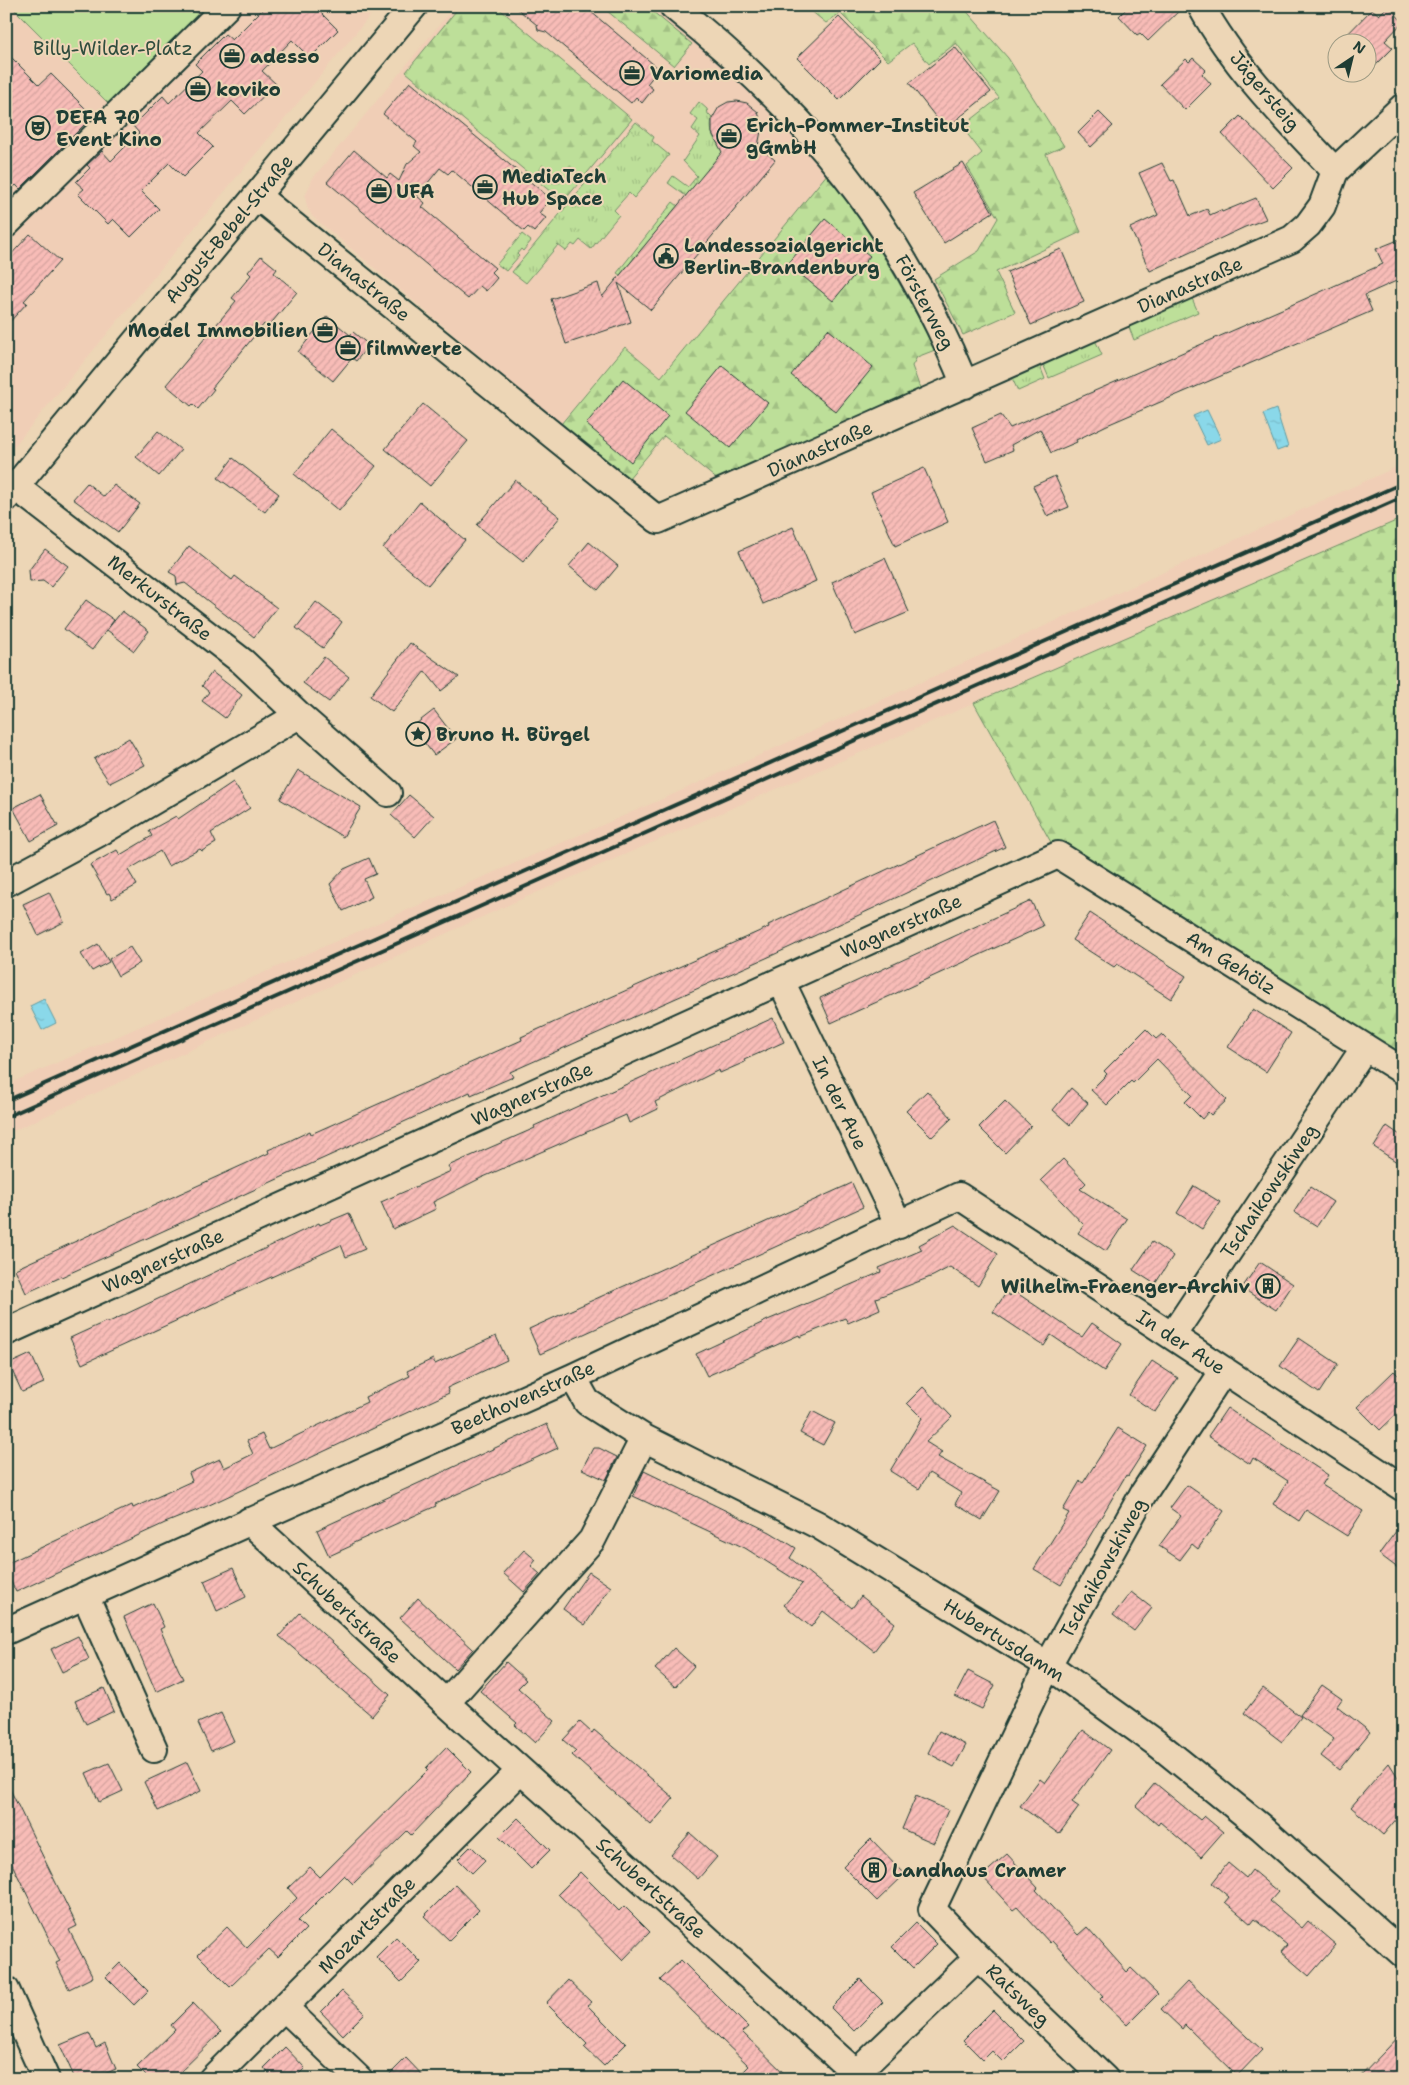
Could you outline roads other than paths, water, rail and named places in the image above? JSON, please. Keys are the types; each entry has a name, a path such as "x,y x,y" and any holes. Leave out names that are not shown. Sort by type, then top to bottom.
{"street":[{"path":"6,224 227,6"},
{"name":"August-Bebel-Straße","path":"11,492 414,6"},
{"name":"Försterweg","path":"674,6 752,72 809,130 840,167 871,209 917,282 946,339 965,385"},
{"name":"Jägersteig","path":"1201,6 1221,38 1277,110 1335,171"},
{"name":"Dianastraße","path":"257,196 658,520 1292,239 1308,225 1322,206 1335,171 1403,107"},
{"name":"Merkurstraße","path":"11,492 243,662 299,715 388,793"},
{"path":"6,883 97,834 299,715"},
{"name":"Wagnerstraße","path":"6,1332 1058,855"},
{"name":"Am Gehölz","path":"1058,855 1403,1071"},
{"name":"In der Aue","path":"781,981 899,1225"},
{"name":"Tschaikowskiweg","path":"1172,1336 1365,1046"},
{"name":"In der Aue","path":"959,1196 1403,1488"},
{"name":"Beethovenstraße","path":"6,1631 573,1377 959,1196"},
{"name":"Tschaikowskiweg","path":"932,1909 1048,1665 1143,1494 1224,1370"},
{"name":"Hubertusdamm","path":"573,1377 587,1402 644,1438 818,1525 1048,1665 1159,1745 1262,1828 1403,1954"},
{"path":"446,1703 592,1540 644,1438"},
{"name":"Schubertstraße","path":"249,1521 853,2076"},
{"path":"85,1595 154,1749"},
{"name":"Mozartstraße","path":"212,2079 520,1771"},
{"name":"Ratsweg","path":"932,1909 978,1957 1105,2079"},
{"path":"853,2076 978,1957"},
{"path":"6,1990 46,2079"},
{"path":"285,2008 359,2079"}],"water":[{"path":"1276,409 1288,447 1277,451 1263,414"},
{"path":"1207,410 1221,439 1207,445 1193,416"},
{"path":"44,999 56,1023 42,1030 30,1006"}],"railway":[{"path":"6,1101 1403,483"},
{"path":"6,1117 1403,497"}],"place":[{"name":"adesso","path":"232,56"},
{"name":"Variomedia","path":"632,73"},
{"name":"koviko","path":"198,89"},
{"name":"DEFA 70 Event Kino","path":"38,128"},
{"name":"Erich-Pommer-Institut gGmbH","path":"729,136"},
{"name":"MediaTech Hub Space","path":"485,187"},
{"name":"UFA","path":"379,191"},
{"name":"Landessozialgericht Berlin-Brandenburg","path":"666,256"},
{"name":"Model Immobilien","path":"325,330"},
{"name":"filmwerte","path":"348,348"},
{"name":"Bruno H. Bürgel","path":"418,734"},
{"name":"Wilhelm-Fraenger-Archiv","path":"1268,1286"},
{"name":"Landhaus Cramer","path":"874,1870"}],"park label":[{"name":"Billy-Wilder-Platz","path":"113,48"}]}
